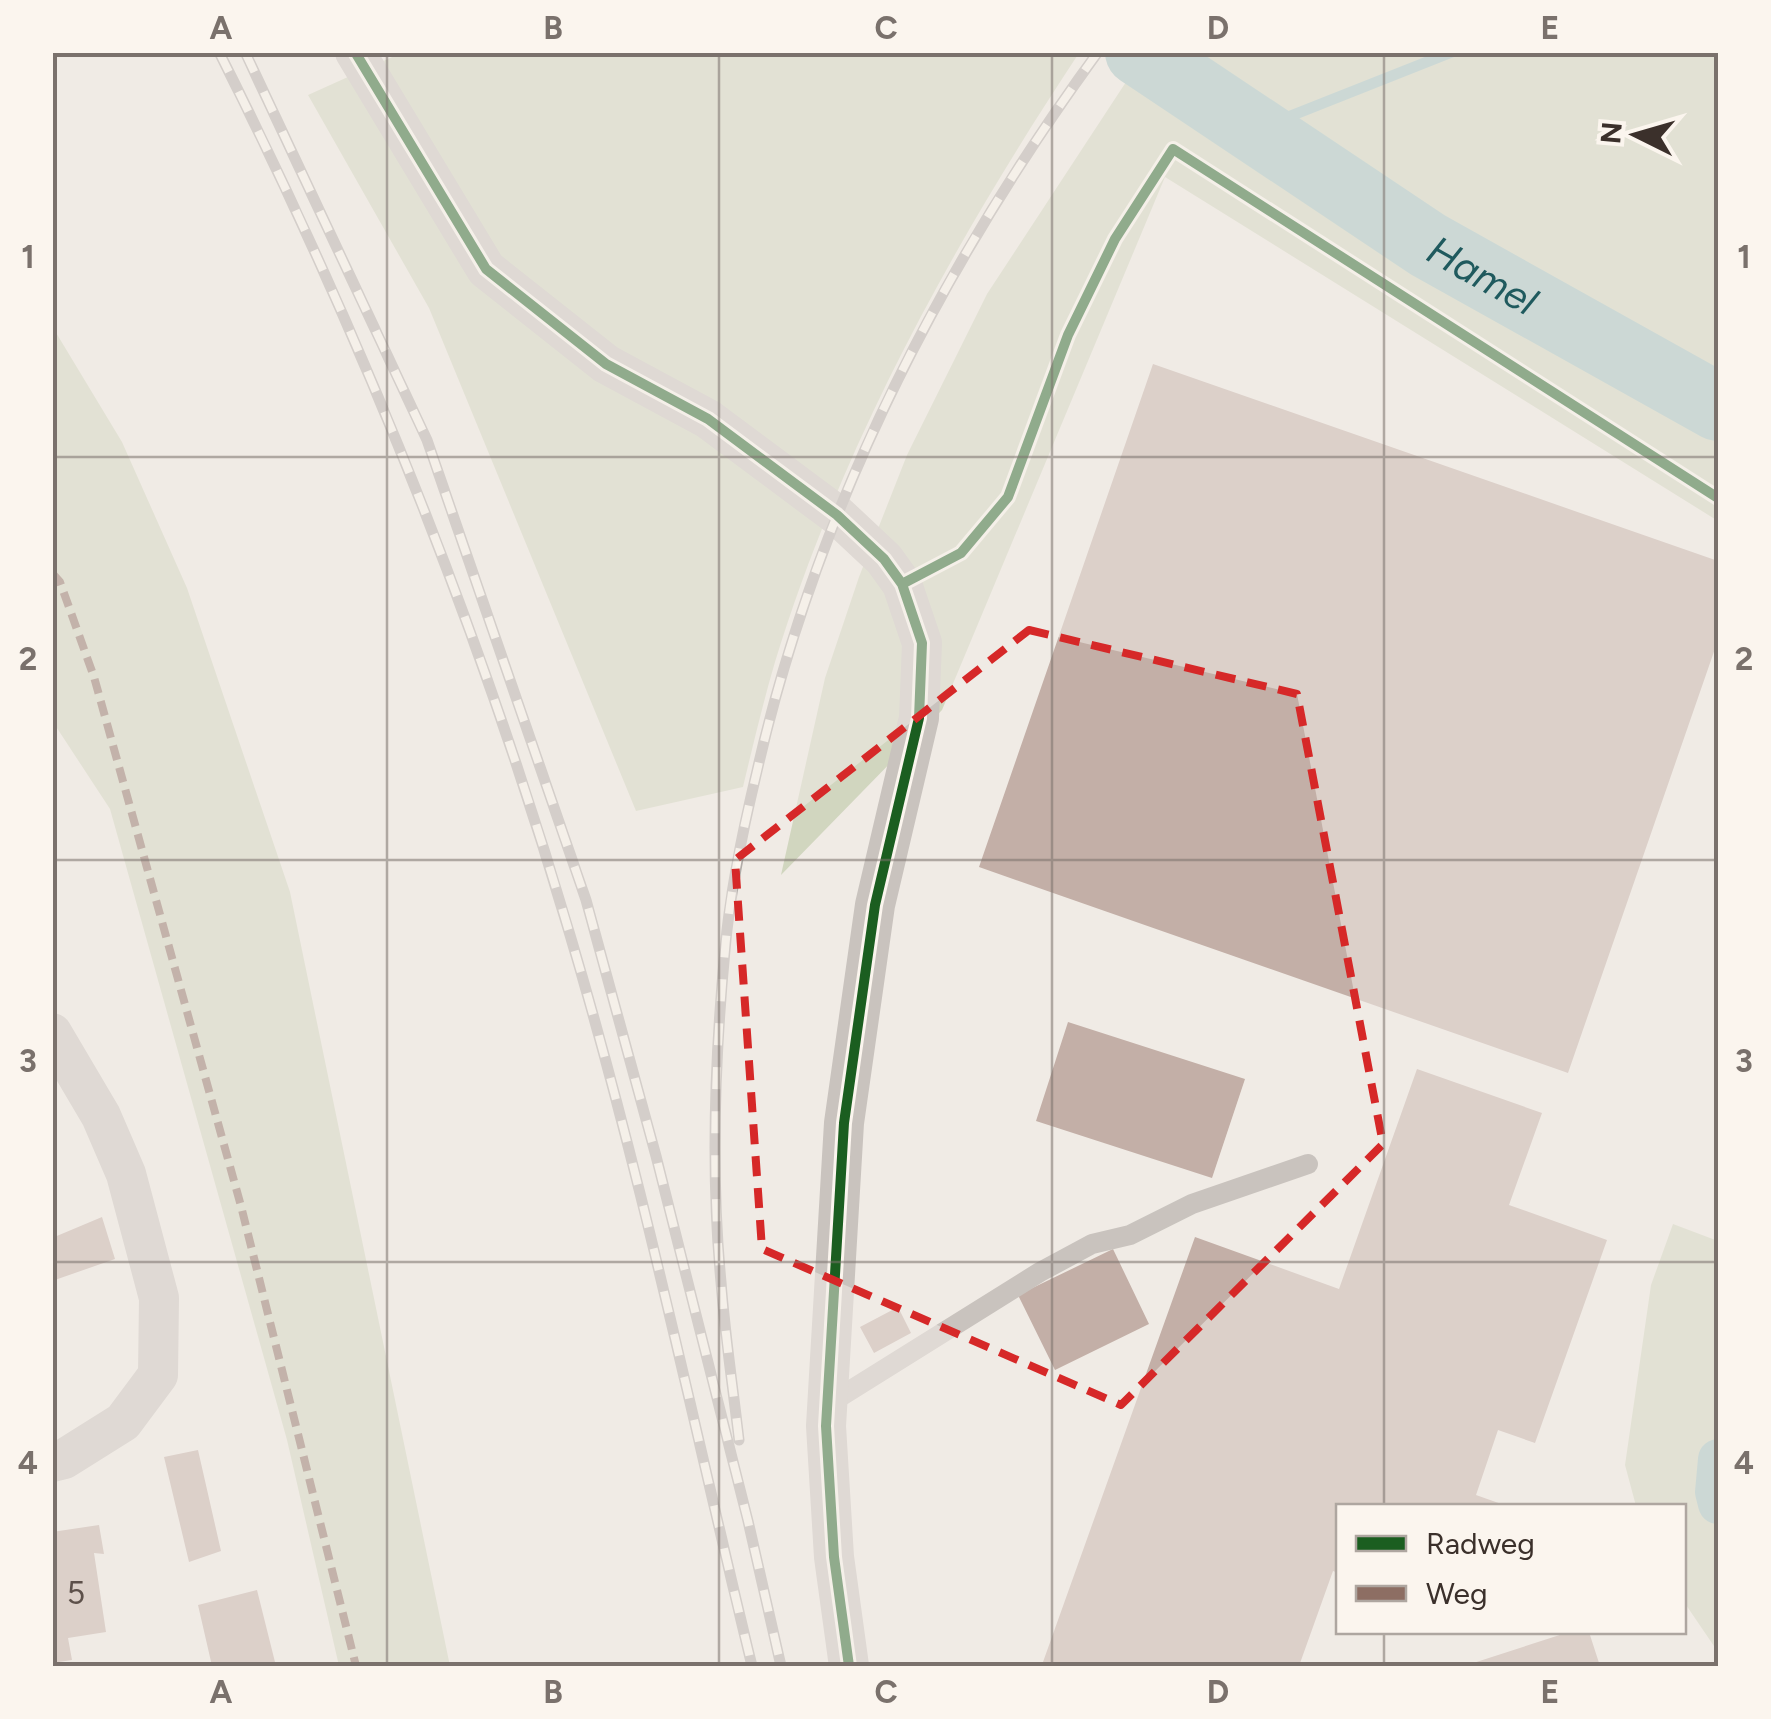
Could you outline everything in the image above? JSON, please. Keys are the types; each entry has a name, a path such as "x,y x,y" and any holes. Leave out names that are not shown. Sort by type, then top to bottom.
{"street":[{"path":"354,52 486,269 606,364 708,419 857,532 902,584 922,643 918,718 875,905 844,1123 827,1405 834,1557 850,1666"},
{"path":"52,1034 101,1116 126,1174 159,1298 158,1375 123,1422 64,1459 52,1462"}],"lane":[{"path":"827,1405 1040,1272 1092,1244 1130,1235 1192,1204 1308,1164"}],"highlighted area":[{"path":"1029,630 1297,694 1383,1144 1121,1405 762,1249 735,860"}],"green space":[{"path":"401,53 1079,53 988,197 868,423 802,581 775,662 743,787 636,811 429,308 308,95"},
{"path":"1145,53 1718,53 1718,521 1165,177 942,710 781,875 825,678 907,455 987,294"},
{"path":"52,326 122,442 187,588 290,892 450,1666 339,1666 287,1440 110,809 53,722"},
{"path":"1673,1224 1718,1241 1718,1652 1686,1605 1686,1504 1635,1504 1625,1465 1651,1285"}],"building":[{"path":"1153,364 1718,561 1718,640 1568,1073 979,867"},
{"path":"1068,1022 1245,1079 1212,1178 1036,1121"},
{"path":"1417,1069 1542,1113 1509,1205 1607,1240 1535,1443 1498,1430 1476,1495 1501,1504 1336,1504 1336,1572 1333,1571 1299,1666 1056,1666 1043,1662 1195,1237 1339,1289"},
{"path":"102,1217 115,1259 52,1281 52,1238"},
{"path":"1113,1249 1149,1324 1055,1370 1018,1295"},
{"path":"898,1307 911,1333 874,1353 860,1327"},
{"path":"198,1450 221,1551 189,1562 164,1457"},
{"path":"99,1525 104,1554 94,1553 106,1632 68,1638 72,1660 52,1663 52,1532"},
{"path":"257,1590 276,1666 212,1666 198,1605"},
{"path":"1563,1634 1590,1634 1600,1666 1464,1666"}],"waterway":[{"name":"Hamel","path":"1139,52 1428,245 1718,407"},
{"name":"Hamel","path":"1255,130 1452,52"},
{"name":"Hamel","path":"1718,1459 1718,1504"}],"railway":[{"path":"219,52 322,267 369,376 457,596 535,821 621,1117 752,1666"},
{"path":"245,52 427,440 586,900 656,1156 781,1666"},
{"path":"739,1440 718,1242 719,1032 727,927 738,860 782,674 813,578 890,395 986,219 1098,52"}],"marked path":[{"path":"52,573 60,582 94,677 241,1206 356,1666"}],"cycle path":[{"path":"355,52 486,269 606,364 708,419 837,515 884,559 902,584 922,643 919,718 875,905 844,1123 826,1426 834,1557 849,1666"},
{"path":"902,584 961,553 1008,497 1068,335 1115,239 1173,149 1718,498"}]}
